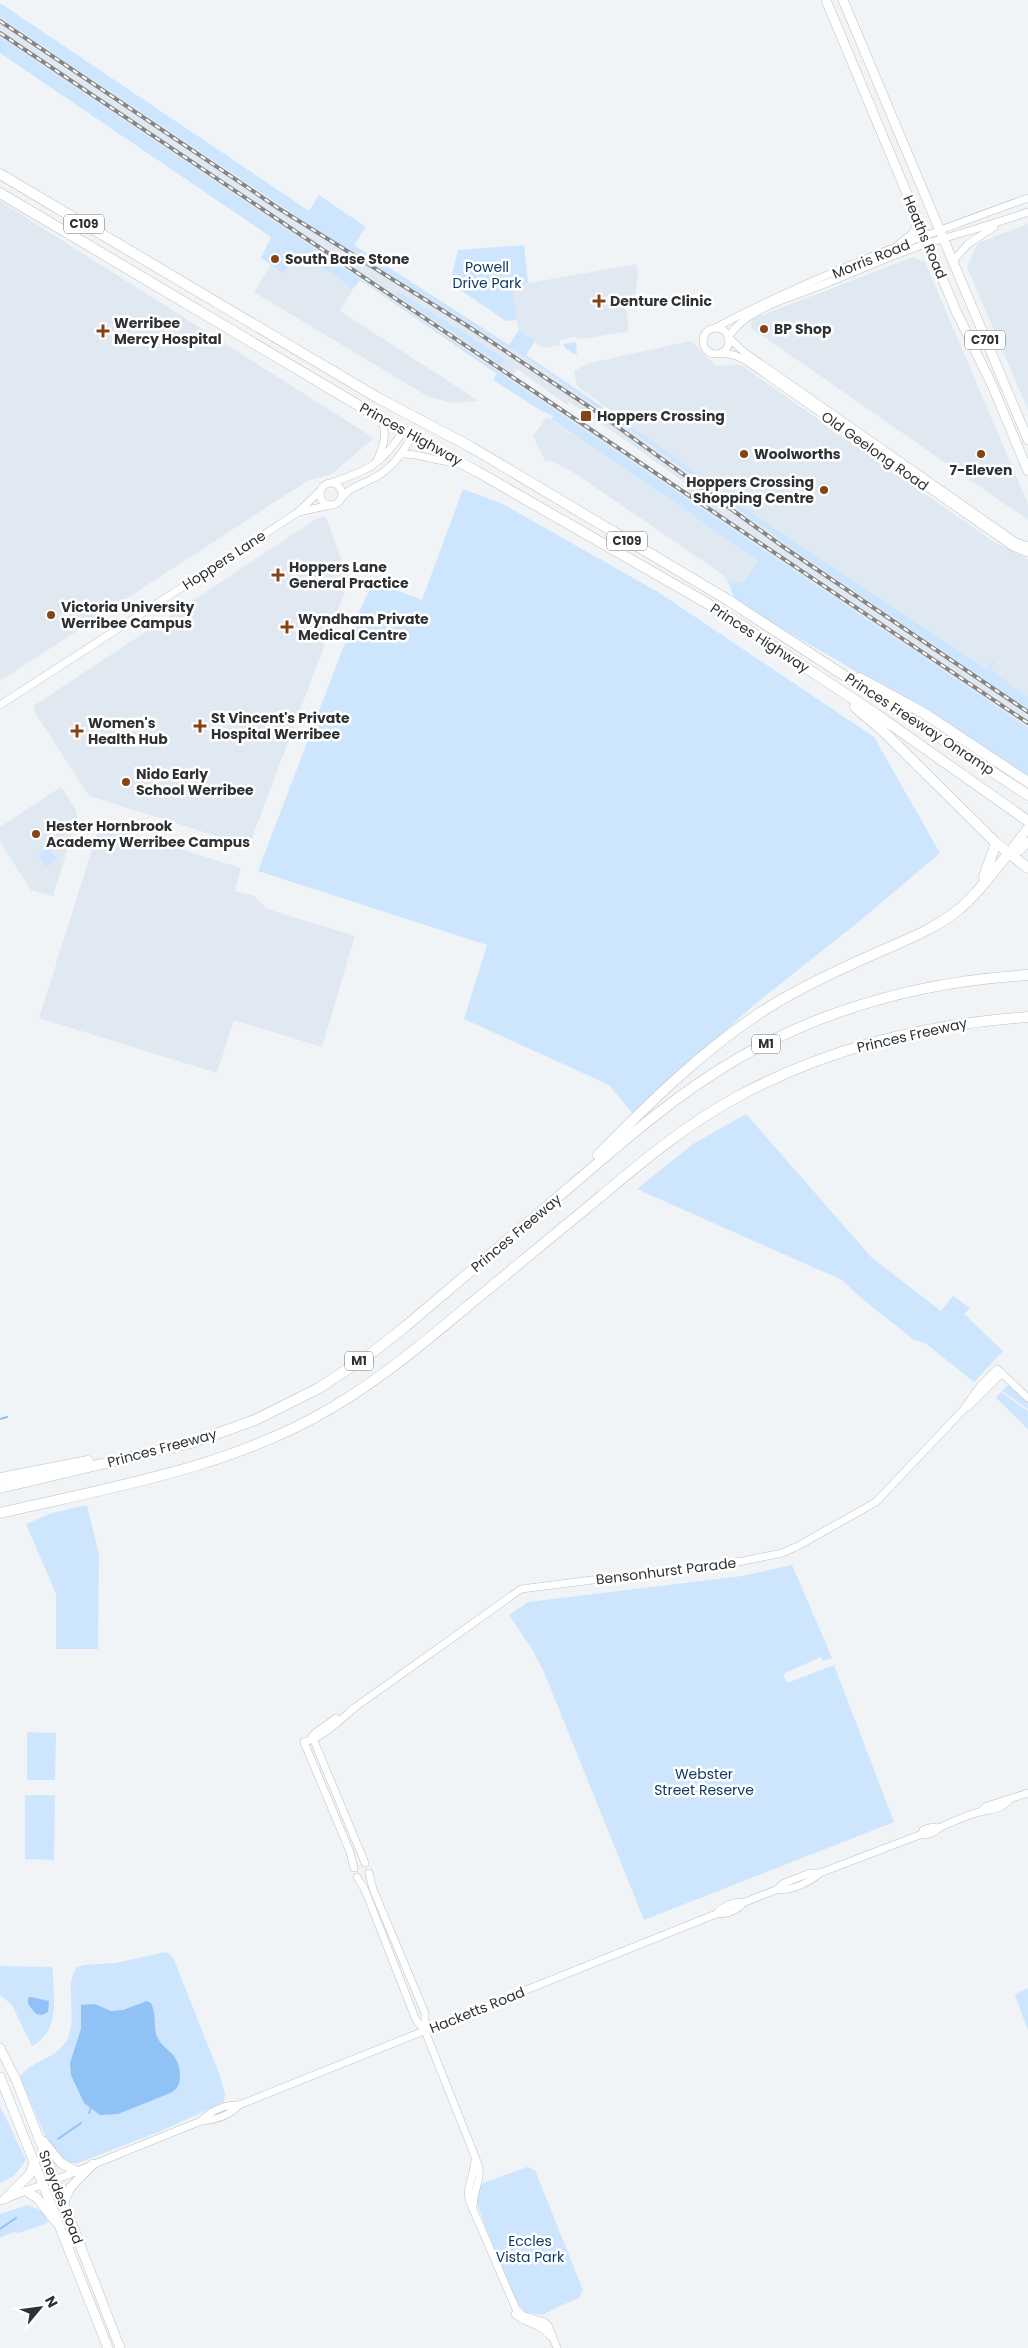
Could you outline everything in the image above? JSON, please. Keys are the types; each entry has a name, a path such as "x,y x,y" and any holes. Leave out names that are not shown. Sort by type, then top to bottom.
{"highway":[{"name":"Princes Highway","path":"0,174 416,419 471,447 728,600 811,653"},
{"name":"Princes Highway","path":"0,193 380,418 461,462 716,608 820,677"},
{"path":"161,288 168,274"},
{"path":"226,326 232,312"},
{"path":"408,434 416,419"},
{"path":"478,472 492,472 503,467"},
{"path":"526,480 525,490 536,505"},
{"path":"716,608 728,600"},
{"path":"811,653 922,712 1028,782"},
{"name":"Princes Freeway Onramp","path":"811,653 1028,795"},
{"path":"820,677 1028,821"},
{"path":"820,677 884,732 996,843 1028,868"},
{"path":"979,887 996,843"},
{"path":"548,1206 644,1110 704,1056 749,1021 816,981 919,935 958,910 1008,854"},
{"name":"Princes Freeway","path":"0,1488 191,1443 255,1420 319,1388 372,1353 406,1326 630,1136 698,1084 737,1059 776,1038 822,1018 878,998 930,986 980,978 1028,975"},
{"name":"Princes Freeway","path":"0,1513 192,1467 267,1441 332,1408 421,1345 652,1153 699,1120 737,1097 782,1075 846,1050 884,1038 955,1023 1028,1017"},
{"path":"0,1478 85,1461 136,1456"},
{"path":"0,1517 48,1502"}],"main road":[{"name":"Heaths Road","path":"826,0 956,310 999,402 1028,471"},
{"name":"Heaths Road","path":"843,0 1028,440"},
{"path":"867,98 882,93"},
{"path":"1008,854 1025,839 1028,828"},
{"name":"Sneydes Road","path":"0,2048 12,2070 120,2348"},
{"name":"Sneydes Road","path":"0,2077 108,2348"},
{"path":"34,2128 61,2163 75,2171"},
{"path":"2,2200 30,2174 35,2161"},
{"path":"63,2203 70,2188 93,2164"},
{"path":"44,2184 55,2180"},
{"path":"26,2191 37,2198 62,2230"}],"street":[{"name":"Morris Road","path":"942,236 1028,198"},
{"path":"1009,206 1016,213 1026,213"},
{"name":"Morris Road","path":"717,327 753,308 888,252 926,240 1003,222 1026,213"},
{"path":"888,252 913,233 918,220"},
{"path":"953,261 968,244 1003,222"},
{"name":"Morris Road","path":"729,337 738,322 750,315 926,240"},
{"path":"717,327 722,329 729,337 728,347 721,353 710,352 703,343 705,333 709,329 717,327"},
{"name":"Old Geelong Road","path":"729,337 744,352 814,404 919,477 1014,547 1028,553"},
{"name":"Old Geelong Road","path":"721,353 734,355 745,360 814,404"},
{"path":"376,464 383,446 385,434 380,418"},
{"path":"408,434 402,454 380,475 352,487 340,500 330,505 321,498 320,491 324,485 362,472 376,464 408,434"},
{"path":"402,454 418,454 447,463 461,462"},
{"path":"333,482 341,489 340,500"},
{"name":"Hoppers Lane","path":"0,705 297,513 320,491"},
{"name":"Hoppers Lane","path":"297,513 330,505"},
{"name":"Old Geelong Road","path":"983,523 1016,542 1028,546"},
{"name":"Bensonhurst Parade","path":"354,1868 350,1852 304,1742 521,1589 743,1561 782,1553 874,1504 963,1410 980,1386 999,1371 1028,1398"},
{"path":"312,1737 365,1863 369,1868 373,1889 425,2013 425,2031"},
{"name":"Hacketts Road","path":"55,2180 720,1912 738,1902 743,1903 778,1889 782,1884 797,1878 810,1873 820,1873 924,1835 923,1830 932,1827 939,1828 986,1810 1003,1800 1009,1800 1028,1793"},
{"path":"365,1863 360,1863 354,1868 354,1873 365,1890 416,2020 425,2031 480,2174 472,2196 473,2210 513,2311 520,2319 541,2327 556,2346"},
{"path":"357,1877 364,1878 369,1873"},
{"path":"2,2200 44,2184"}],"shaded area":[{"path":"0,17 331,239 496,339 606,413 795,551 1028,709 1028,728 0,37","holes":["517,369 567,405 569,402 690,487 686,492 513,376"]},
{"name":"Werribee Mercy Hospital","path":"0,201 374,438 332,474 307,481 0,681"},
{"path":"1028,224 1028,410 967,267 978,243"},
{"path":"296,252 353,289 340,311 479,401 452,403 429,397 254,292 271,264 284,273"},
{"path":"913,257 925,262 1028,504 1028,520 751,328 752,319"},
{"path":"636,264 638,274 635,298 626,307 629,331 583,339 573,337 559,340 560,345 544,348 519,330 512,286"},
{"path":"691,341 716,366 741,365 991,540 1028,559 1028,696 734,501 577,386 574,371 589,363"},
{"path":"547,417 758,560 744,582 728,581 722,574 573,472 553,462 545,461 533,436"},
{"name":"St Vincent's Private Hospital Werribee","path":"319,517 326,517 349,580 249,846 89,796 34,711 35,705"},
{"name":"Hester Hornbrook Academy Werribee Campus","path":"61,787 76,810 77,818 53,896 31,890 0,842 0,827"},
{"path":"100,824 241,868 235,891 254,896 267,909 355,936 322,1047 234,1020 217,1073 39,1018"}],"green space":[{"path":"0,3 309,211 319,195 366,227 354,245 509,345 519,330 535,341 526,355 647,437 734,501 987,669 994,659 995,661 990,670 1028,696 1028,709 795,551 634,433 524,357 331,239 0,17"},
{"path":"0,37 1028,728 1028,777 933,716 735,601 728,581 744,582 758,560 551,419 553,416 540,410 493,380 497,374 360,280 353,289 311,260 310,262 295,253 284,274 261,258 271,237 0,53"},
{"name":"Powell Drive Park","path":"524,245 528,283 512,286 516,320 506,321 450,283 458,250"},
{"path":"398,291 505,359 501,365 396,295"},
{"path":"576,342 577,354 564,347 564,344"},
{"path":"463,489 501,503 658,592 874,737 940,853 862,919 755,1004 633,1114 609,1085 464,1019 487,945 258,871 343,648 373,581 422,600"},
{"path":"49,848 57,859 45,867 38,855"},
{"path":"746,1114 871,1257 941,1311 953,1296 970,1308 964,1314 1003,1351 974,1382 925,1343 914,1340 861,1298 842,1280 637,1189 693,1144"},
{"path":"1008,1385 1028,1402 1028,1409 1002,1391"},
{"path":"1001,1392 1028,1411 1028,1429 996,1398"},
{"path":"87,1505 99,1555 98,1649 56,1649 56,1594 26,1524 52,1513"},
{"name":"Webster Street Reserve","path":"792,1565 832,1658 823,1661 821,1657 783,1674 787,1683 834,1665 894,1822 644,1920 544,1672 532,1649 509,1615 528,1602 742,1576"},
{"path":"27,1732 56,1733 55,1780 27,1780"},
{"path":"25,1795 55,1795 54,1860 25,1859"},
{"path":"166,1952 173,1957 220,2076 225,2094 224,2102 161,2131 78,2163 66,2164 47,2140 21,2080 21,2075 57,2051 67,2040 71,2022 71,1984 76,1968 83,1965 115,1963"},
{"path":"0,1966 51,1967 53,1970 54,2002 51,2023 48,2032 32,2046 12,2005 0,1995"},
{"path":"1028,1988 1028,2030 1015,1996 1017,1993"},
{"path":"0,2106 26,2160 14,2176 0,2183"},
{"name":"Eccles Vista Park","path":"527,2167 535,2170 583,2290 579,2298 543,2315 525,2312 514,2300 476,2202 478,2190 483,2183"},
{"path":"28,2205 42,2211 48,2221 47,2223 0,2238 0,2214"}],"water":[{"path":"28,1998 49,2001 48,2012 42,2015 36,2014 28,2004"},
{"path":"147,2001 153,2007 158,2040 177,2061 180,2076 178,2085 168,2094 118,2114 100,2115 84,2103 71,2075 70,2063 81,2029 81,2005 95,2004 111,2011 123,2010"}],"waterway":[{"path":"0,1419 7,1417"},
{"path":"89,2113 91,2108"},
{"path":"58,2139 81,2123"},
{"path":"0,2229 16,2218"}],"railway":[{"path":"0,21 278,208 466,325 600,414 782,546 1028,712"},
{"path":"0,33 1028,723"}],"place":[{"name":"South Base Stone","path":"275,259"},
{"name":"Denture Clinic","path":"599,301"},
{"name":"BP Shop","path":"764,329"},
{"name":"Werribee Mercy Hospital","path":"103,331"},
{"name":"Hoppers Crossing","path":"586,416"},
{"name":"Woolworths","path":"744,454"},
{"name":"7-Eleven","path":"981,454"},
{"name":"Hoppers Crossing Shopping Centre","path":"824,490"},
{"name":"Hoppers Lane General Practice","path":"278,575"},
{"name":"Victoria University Werribee Campus","path":"51,615"},
{"name":"Wyndham Private Medical Centre","path":"287,627"},
{"name":"St Vincent's Private Hospital Werribee","path":"200,726"},
{"name":"Women's Health Hub","path":"77,731"},
{"name":"Nido Early School Werribee","path":"126,782"},
{"name":"Hester Hornbrook Academy Werribee Campus","path":"36,834"}]}
